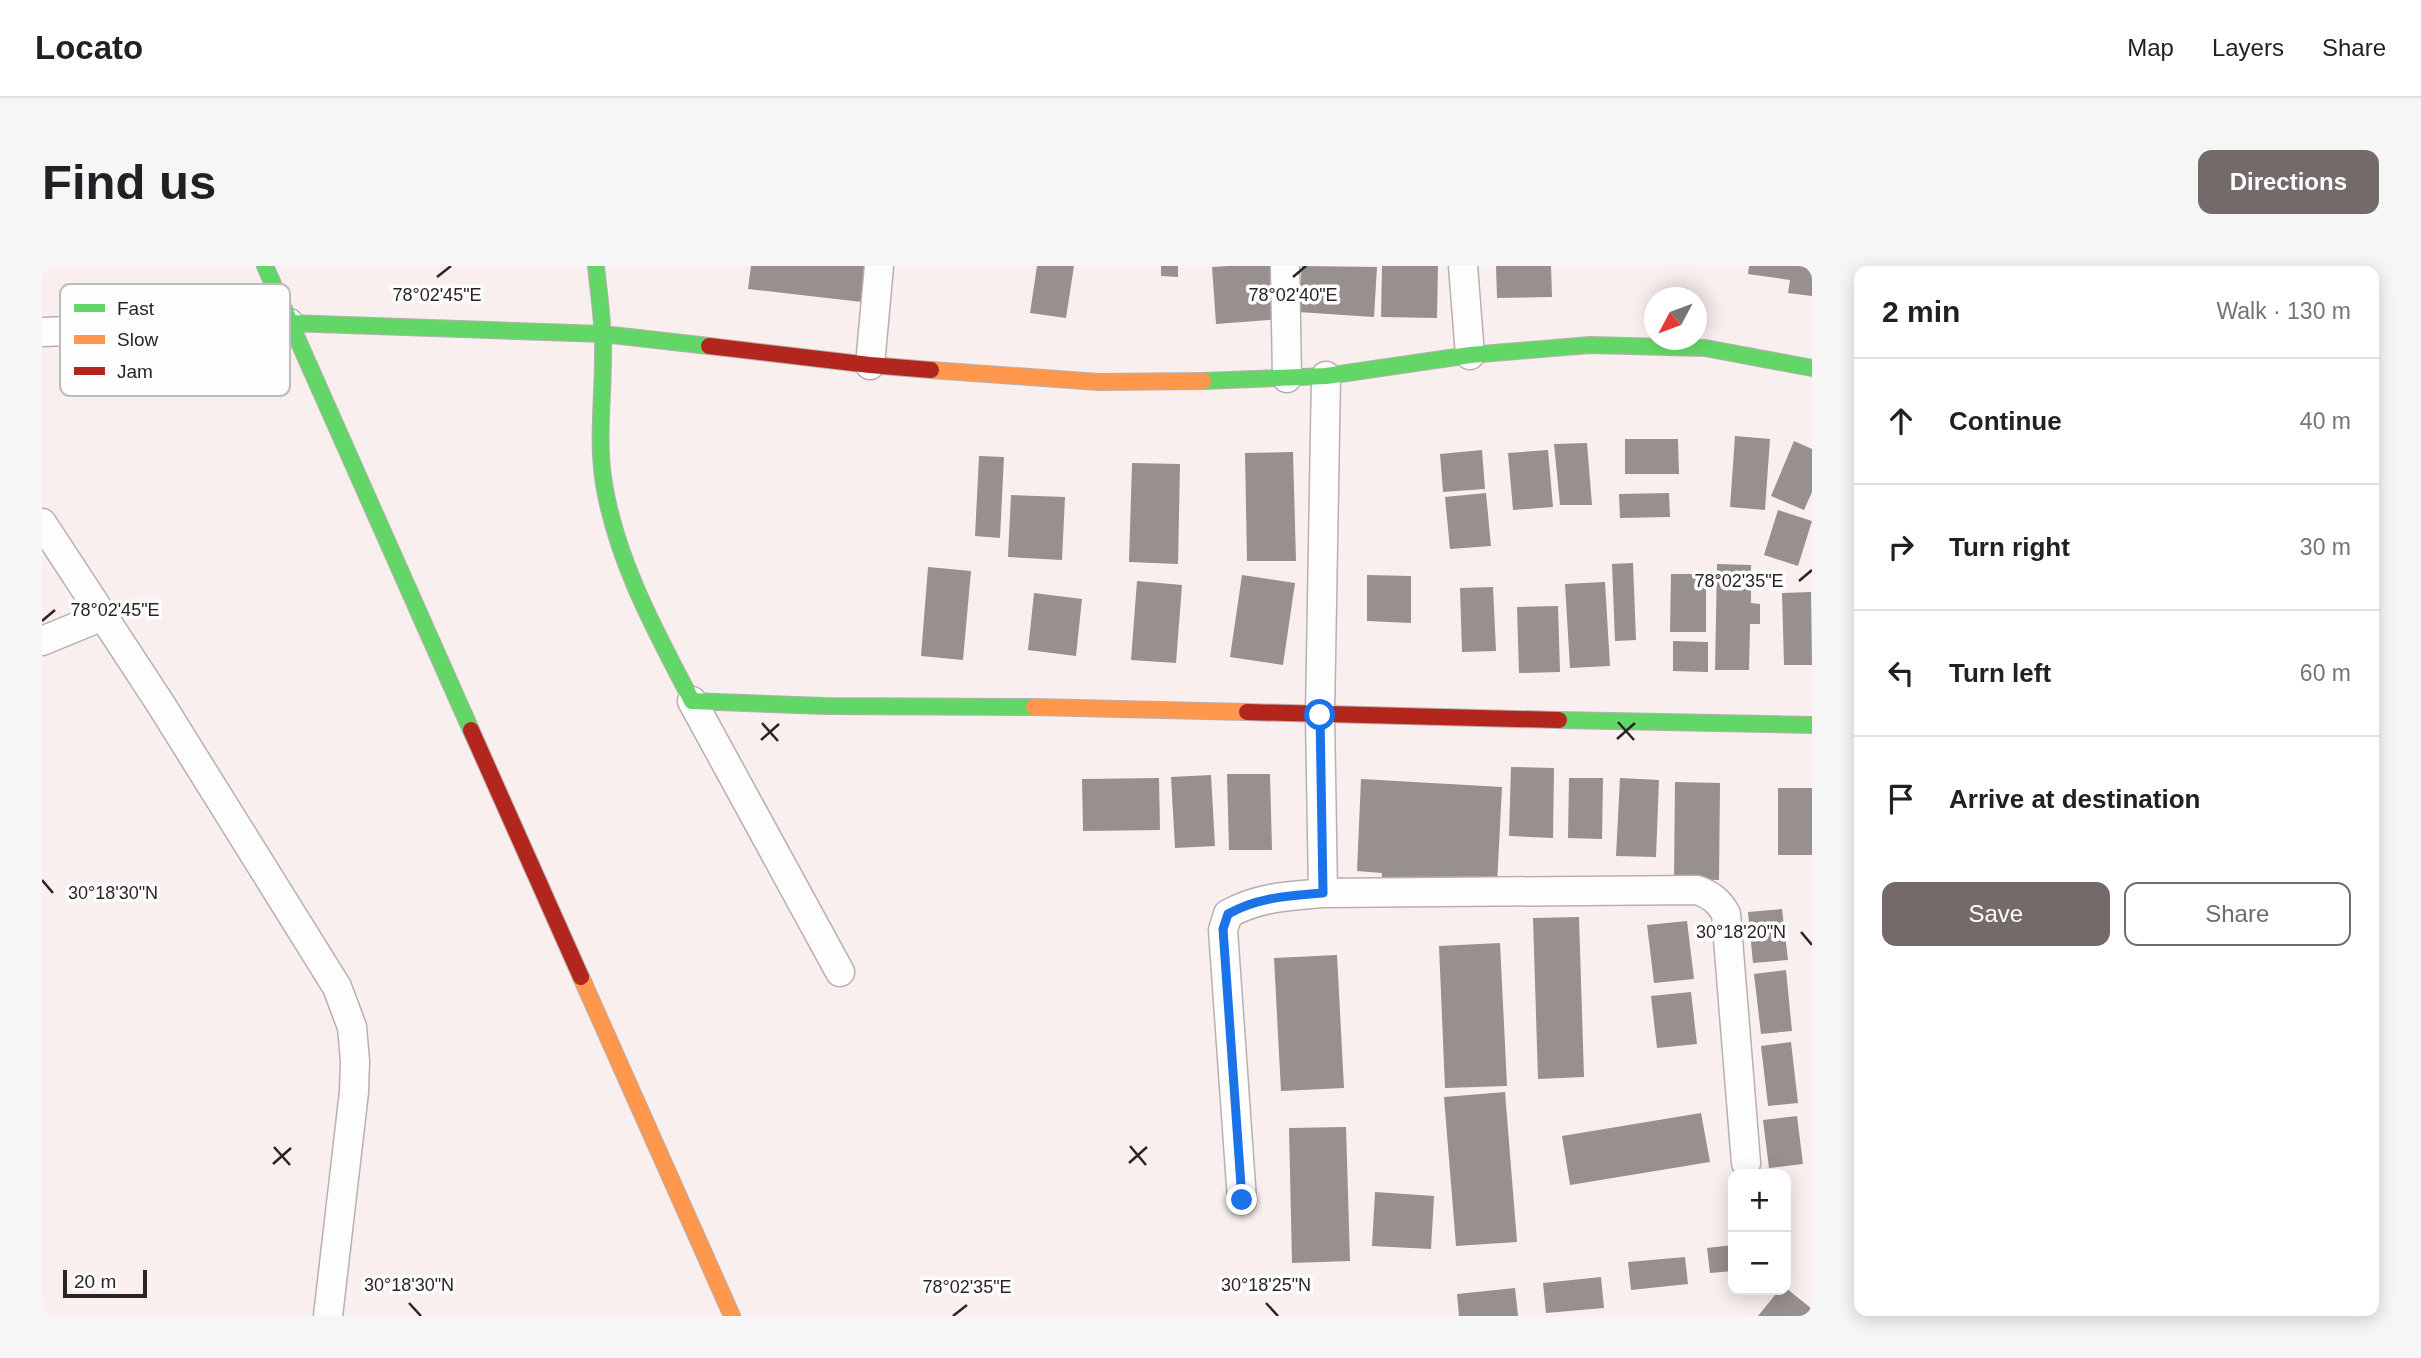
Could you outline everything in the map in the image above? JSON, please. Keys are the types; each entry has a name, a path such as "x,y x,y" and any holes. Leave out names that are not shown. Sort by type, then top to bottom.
{"street":[{"path":"265,266 273,284"},
{"path":"596,266 603,334 604,482 613,526 629,574 648,618 692,701 840,972"},
{"path":"870,365 879,266"},
{"path":"1285,266 1287,378"},
{"path":"1463,266 1469,355"},
{"path":"290,323 603,334 870,365 1099,382 1182,382 1326,376 1469,355 1590,345 1705,348 1812,368"},
{"path":"290,325 337,424 732,1316"},
{"path":"42,332 60,331"},
{"path":"1323,893 1320,715 1326,376"},
{"path":"42,523 160,703 337,987 352,1027 354,1092 328,1316"},
{"path":"42,641 103,616"},
{"path":"692,701 825,706 1125,708 1320,715 1812,725"},
{"path":"1242,1200 1223,929 1228,914 1245,904 1264,899 1323,893 1697,890 1709,894 1720,903 1726,914 1746,1163"}],"building":[{"path":"751,266 866,266 862,302 748,289"},
{"path":"1037,266 1074,266 1066,318 1030,313"},
{"path":"1161,266 1178,266 1178,277 1161,276"},
{"path":"1276,266 1280,319 1216,324 1212,267"},
{"path":"1302,266 1377,267 1374,317 1298,312"},
{"path":"1382,266 1438,266 1437,318 1381,317"},
{"path":"1496,266 1551,266 1552,297 1497,298"},
{"path":"1749,266 1812,266 1812,296 1788,293 1790,280 1748,274"},
{"path":"1735,436 1770,439 1765,510 1730,507"},
{"path":"1625,439 1678,439 1679,474 1625,474"},
{"path":"1794,441 1812,449 1812,492 1804,510 1771,496"},
{"path":"1587,443 1592,505 1560,505 1554,444"},
{"path":"1482,450 1485,489 1443,492 1440,454"},
{"path":"1548,450 1553,507 1513,510 1508,453"},
{"path":"1293,452 1296,561 1247,561 1245,453"},
{"path":"979,456 1004,457 1000,538 975,536"},
{"path":"1132,463 1180,464 1178,564 1129,562"},
{"path":"1486,493 1491,546 1450,549 1445,497"},
{"path":"1669,493 1670,517 1620,518 1619,494"},
{"path":"1011,495 1065,497 1062,560 1008,557"},
{"path":"1778,510 1812,521 1798,566 1764,555"},
{"path":"1633,563 1636,640 1615,641 1612,564"},
{"path":"1717,564 1751,565 1751,603 1760,604 1760,624 1750,624 1749,670 1715,670"},
{"path":"928,567 971,571 963,660 921,656"},
{"path":"1671,574 1706,574 1706,632 1670,632"},
{"path":"1242,575 1295,583 1283,665 1230,657"},
{"path":"1367,575 1411,576 1411,623 1367,621"},
{"path":"1137,581 1182,585 1176,663 1131,660"},
{"path":"1605,582 1610,666 1570,668 1565,584"},
{"path":"1493,587 1496,651 1462,652 1460,588"},
{"path":"1811,592 1812,665 1784,665 1782,593"},
{"path":"1034,593 1082,599 1076,656 1028,650"},
{"path":"1558,606 1560,672 1519,673 1517,607"},
{"path":"1673,641 1708,642 1708,672 1673,671"},
{"path":"1511,767 1554,768 1553,838 1509,836"},
{"path":"1227,774 1270,774 1272,850 1229,850"},
{"path":"1211,775 1215,846 1175,848 1171,777"},
{"path":"1159,778 1160,830 1083,831 1082,779"},
{"path":"1569,778 1603,778 1602,839 1568,838"},
{"path":"1620,778 1659,780 1656,857 1616,856"},
{"path":"1361,779 1502,787 1497,885 1381,886 1382,873 1357,871"},
{"path":"1675,782 1720,783 1719,880 1674,879"},
{"path":"1778,788 1812,788 1812,855 1778,855"},
{"path":"1782,909 1788,960 1753,963 1748,912"},
{"path":"1579,917 1584,1077 1538,1079 1533,918"},
{"path":"1687,921 1694,979 1654,983 1647,925"},
{"path":"1500,943 1507,1086 1445,1088 1439,946"},
{"path":"1337,955 1344,1088 1281,1091 1274,958"},
{"path":"1786,970 1792,1031 1761,1034 1754,974"},
{"path":"1691,992 1697,1044 1657,1048 1651,996"},
{"path":"1791,1042 1798,1103 1768,1106 1761,1046"},
{"path":"1505,1092 1517,1242 1456,1246 1444,1097"},
{"path":"1701,1113 1710,1162 1570,1185 1562,1136"},
{"path":"1797,1116 1803,1164 1769,1168 1763,1120"},
{"path":"1346,1127 1350,1261 1292,1263 1289,1128"},
{"path":"1375,1192 1434,1196 1431,1249 1372,1246"},
{"path":"1728,1246 1728,1271 1710,1273 1707,1248"},
{"path":"1685,1257 1688,1284 1631,1290 1628,1262"},
{"path":"1601,1277 1604,1308 1546,1313 1543,1283"},
{"path":"1515,1288 1518,1316 1459,1316 1457,1294"},
{"path":"1791,1292 1812,1309 1812,1316 1758,1316 1775,1295 1791,1295"}],"traffic: fast":[{"path":"265,266 273,284"},
{"path":"596,266 603,345 601,452 610,513 639,596 692,701 825,706 1034,707"},
{"path":"290,322 471,730"},
{"path":"290,323 603,334 709,346"},
{"path":"1203,381 1326,376 1470,355 1590,345 1705,348 1812,368"},
{"path":"1559,720 1812,725"}],"traffic: slow":[{"path":"931,370 1099,382 1203,381"},
{"path":"1034,707 1247,712"},
{"path":"581,977 732,1316"}],"traffic: jam":[{"path":"709,346 931,370"},
{"path":"1247,712 1559,720"},
{"path":"471,730 581,977"}],"route":[{"path":"1242,1200 1223,929 1228,914 1245,904 1264,899 1323,893 1320,715"}]}
